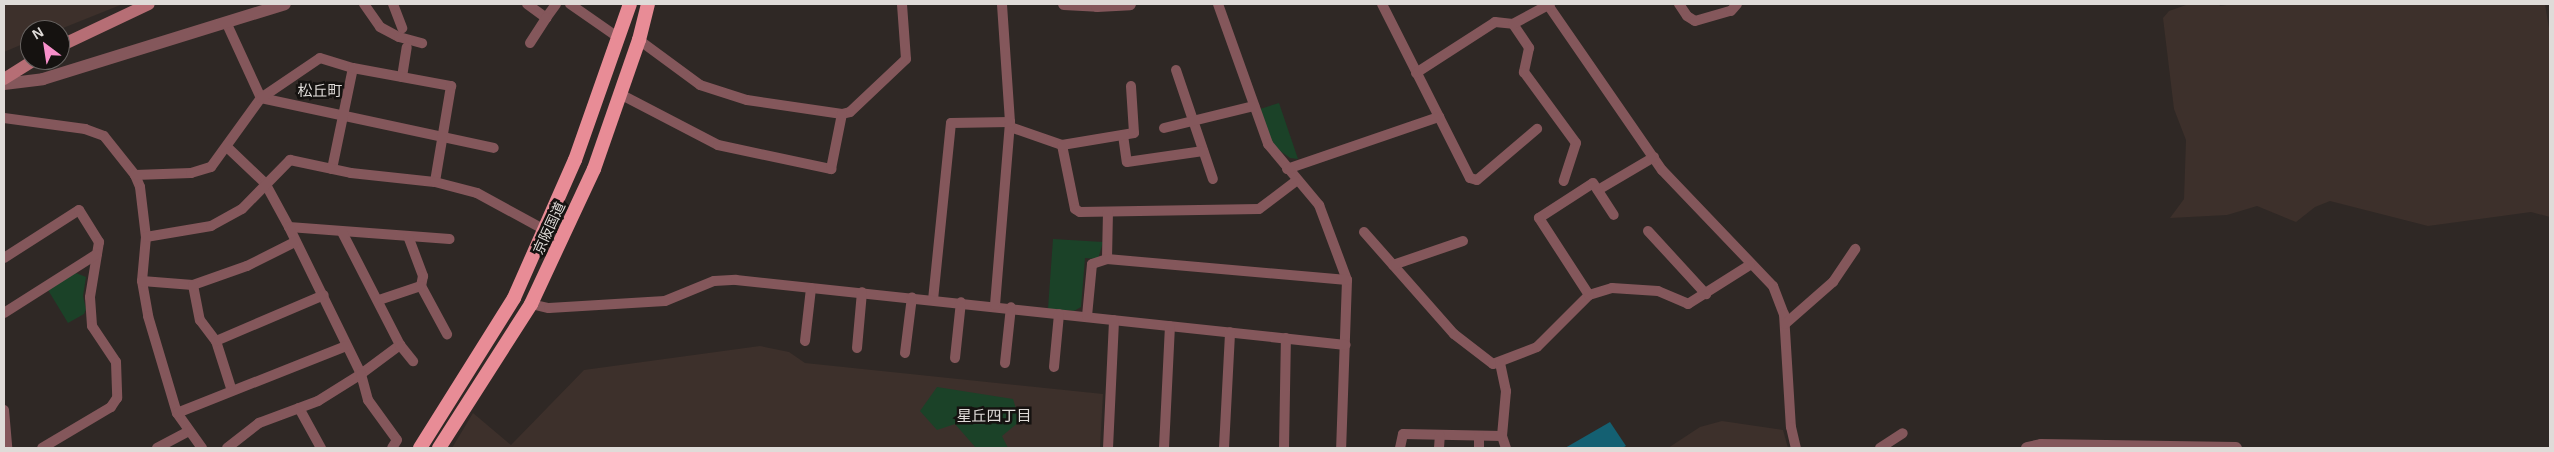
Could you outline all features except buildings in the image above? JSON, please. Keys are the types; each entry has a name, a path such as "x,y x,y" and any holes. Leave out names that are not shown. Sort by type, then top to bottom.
{"highway":[{"name":"京阪国道","path":"420,448 514,298 575,160 630,4"},
{"name":"京阪国道","path":"439,448 531,304 594,169 639,40 648,4"}],"main road":[{"path":"70,41 149,4"},
{"path":"4,79 20,69"}],"street":[{"path":"4,84 43,79 285,4"},
{"path":"364,4 380,27 399,37 422,43"},
{"path":"393,4 402,28"},
{"path":"526,4 546,18"},
{"path":"530,42 556,4"},
{"path":"570,4 619,38"},
{"path":"639,40 700,85 747,100 842,114 850,112 906,59 902,4"},
{"path":"995,305 1010,124 1002,4"},
{"path":"1064,4 1130,4"},
{"path":"1218,4 1268,144 1296,180 1319,205 1347,280 1341,448"},
{"path":"1382,4 1470,178 1477,180 1537,129"},
{"path":"1416,73 1495,22 1513,24 1549,4 1654,157 1750,265 1773,286 1784,314 1791,427 1796,448"},
{"path":"1679,4 1687,16 1695,21 1731,11 1737,4"},
{"path":"226,22 261,98"},
{"path":"1513,24 1529,48 1524,72 1576,143 1564,181"},
{"path":"402,77 407,47"},
{"path":"134,175 192,173 210,167 227,147 261,98 320,58 353,68 451,86 441,135 435,182"},
{"path":"332,169 341,116 353,68"},
{"path":"1176,70 1192,122 1213,179"},
{"path":"933,300 951,123 1010,124 1062,145 1134,133 1131,86"},
{"path":"620,94 718,145 831,169 842,114"},
{"path":"261,98 341,116 441,135 494,148"},
{"path":"1164,128 1254,106"},
{"path":"1287,169 1438,117"},
{"path":"4,118 86,130 104,136 134,175 140,187 146,237 142,281 158,357 177,413 188,431 202,448"},
{"path":"1124,135 1127,162 1202,151"},
{"path":"1062,145 1075,209 1108,212 1259,209 1296,180"},
{"path":"227,147 265,183 324,294 346,346 362,374 368,400 397,440 392,448"},
{"path":"1598,190 1654,157"},
{"path":"146,237 211,226 242,209 265,183 290,160 332,169 435,182 477,193 543,229"},
{"path":"1588,295 1539,218 1594,183 1614,215"},
{"path":"4,258 79,210 99,242 90,297 92,326 116,362 117,398 111,407 42,448"},
{"path":"1107,259 1108,212"},
{"path":"289,227 450,240"},
{"path":"1648,231 1706,294"},
{"path":"342,232 379,300 400,344 412,361"},
{"path":"1364,232 1454,334 1493,364 1500,363 1537,347 1588,295 1612,288 1658,291 1688,304 1750,265"},
{"path":"408,236 424,276 421,286 447,334"},
{"path":"1393,265 1463,241"},
{"path":"142,281 193,285 247,266 295,242"},
{"path":"1785,324 1833,282 1855,249"},
{"path":"4,313 97,254"},
{"path":"1087,316 1092,264 1107,259 1347,280"},
{"path":"531,304 549,308 665,301 714,281 862,292 995,305 1059,314 1346,345"},
{"path":"193,285 200,320 216,341 232,391"},
{"path":"379,300 421,286"},
{"path":"805,341 811,288"},
{"path":"858,348 862,292"},
{"path":"216,341 324,294"},
{"path":"905,353 912,297"},
{"path":"955,358 961,302"},
{"path":"1005,363 1011,307"},
{"path":"1054,367 1059,314"},
{"path":"1108,448 1114,320"},
{"path":"1164,448 1170,326"},
{"path":"1224,448 1230,332"},
{"path":"1284,448 1286,338"},
{"path":"227,448 259,423 318,401 362,374 400,344"},
{"path":"177,413 346,346"},
{"path":"1500,363 1506,391 1502,436 1506,448"},
{"path":"299,408 321,448"},
{"path":"4,410 7,448"},
{"path":"156,448 188,431"},
{"path":"1880,448 1903,433"},
{"path":"1400,448 1400,437 1403,434 1502,436"},
{"path":"1439,448 1440,435"},
{"path":"1479,436 1479,448"},
{"path":"2027,448 2041,444 2236,448"}],"shaded area":[{"path":"4,4 123,4 70,25 70,20 20,20 20,45 4,52"},
{"path":"2189,4 2219,4 2220,6 2233,4 2545,4 2550,34 2550,217 2531,212 2428,226 2330,201 2315,207 2296,222 2257,206 2227,215 2170,218 2184,199 2186,140 2174,109 2163,18 2169,11"},
{"path":"760,346 789,352 805,363 1103,394 1100,448 452,448 473,413 511,445 584,370"},
{"path":"1722,421 1783,430 1788,448 1668,448 1700,427"}],"green space":[{"path":"1279,103 1298,159 1290,158 1272,145 1260,109"},
{"path":"1053,239 1103,242 1098,259 1085,258 1081,307 1074,311 1048,309"},
{"path":"76,273 86,277 83,296 86,309 84,314 68,323 48,290"},
{"path":"937,387 1013,399 1020,421 1002,436 1008,448 976,448 955,424 937,430 920,411"}],"water":[{"path":"1610,422 1626,446 1622,448 1565,448"}],"district":[{"name":"松丘町","path":"320,91"},
{"name":"星丘四丁目","path":"994,416"}]}
